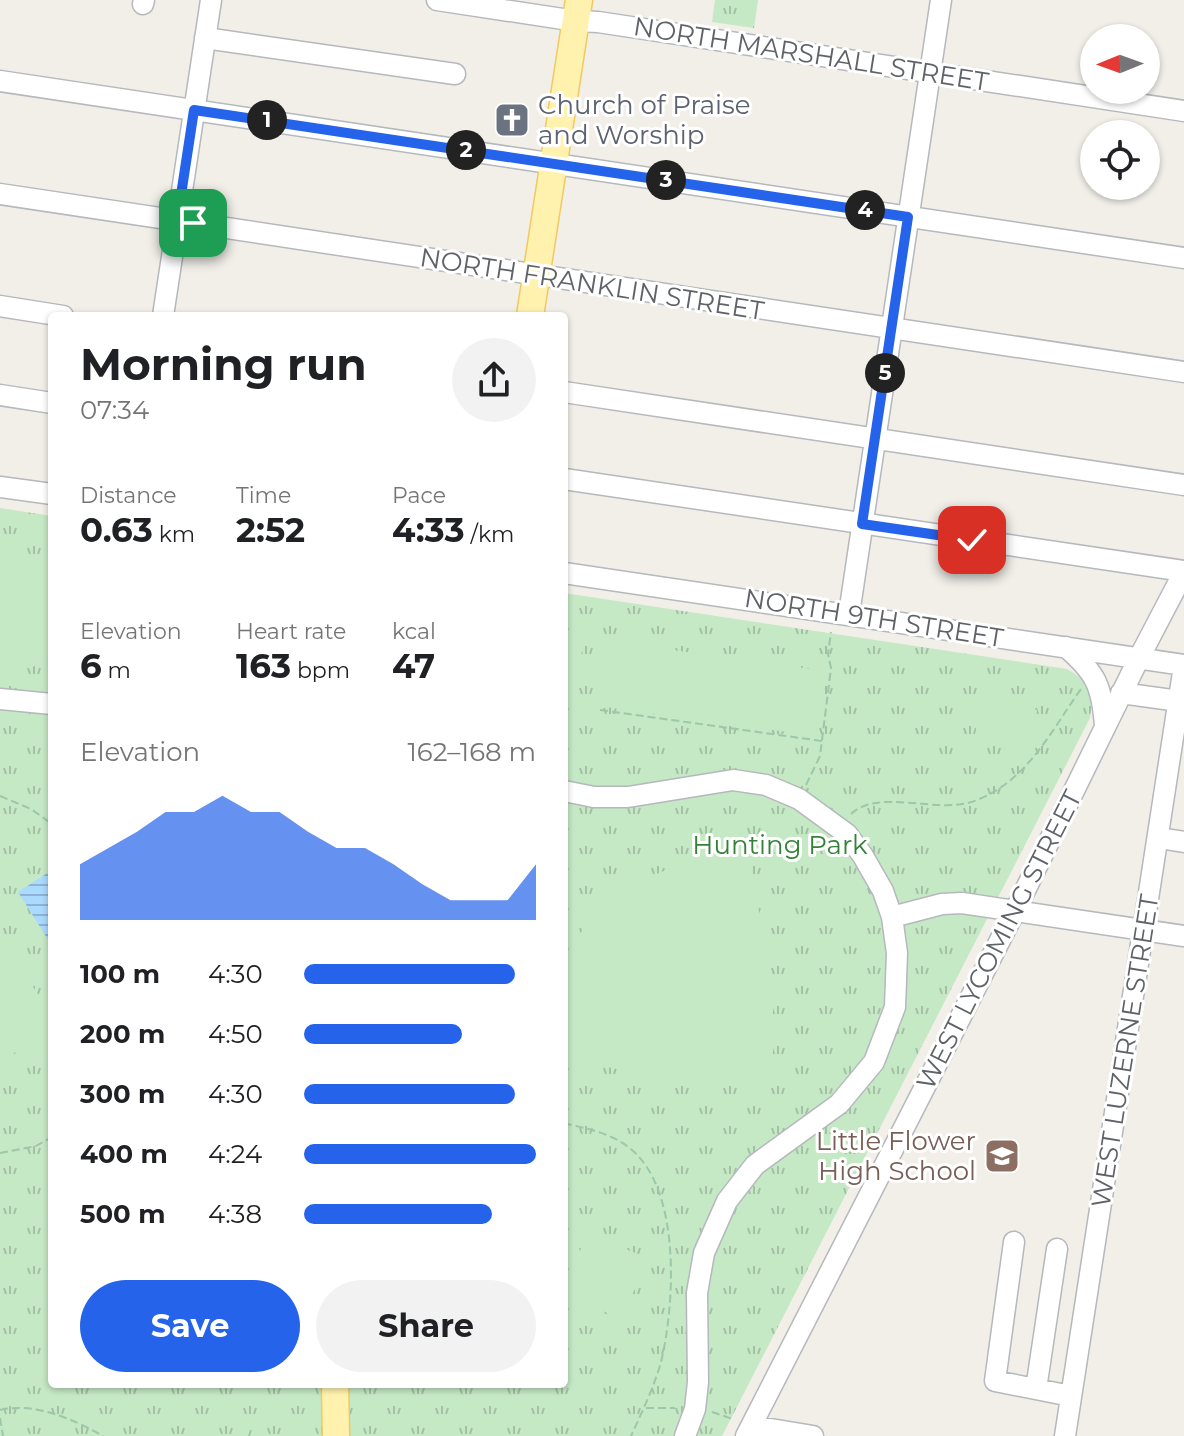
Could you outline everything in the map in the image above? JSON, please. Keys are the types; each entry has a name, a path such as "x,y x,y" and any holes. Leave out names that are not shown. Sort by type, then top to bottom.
{"main road":[{"path":"531,312 578,10"},
{"path":"335,1388 336,1436"}],"street":[{"path":"164,312 211,0"},
{"path":"840,620 862,524 941,0"},
{"name":"NORTH MARSHALL STREET","path":"451,1 578,10 598,22 1184,111"},
{"path":"205,38 455,74"},
{"path":"0,81 1184,258"},
{"name":"NORTH FRANKLIN STREET","path":"0,194 1184,372"},
{"path":"0,306 48,314"},
{"path":"568,393 1184,485"},
{"path":"0,395 48,402"},
{"path":"568,480 1184,571"},
{"path":"0,487 48,493"},
{"name":"WEST LYCOMING STREET","path":"744,1427 1015,911 1184,571"},
{"name":"NORTH 9TH STREET","path":"568,574 840,620 1066,647 1184,666"},
{"path":"1066,647 1086,665 1097,681 1103,698 1105,726"},
{"name":"WEST LUZERNE STREET","path":"1065,1436 1135,971 1177,759 1184,666"},
{"path":"1121,693 1179,701"},
{"path":"0,699 48,704"},
{"path":"568,792 594,797 628,797 733,780 766,785 799,799 847,834 883,891 892,917 897,953 895,1007 874,1062 839,1104 755,1165 727,1201 704,1253 697,1293 698,1382 695,1409 685,1436"},
{"path":"1159,838 1184,842"},
{"path":"892,917 942,904 962,903 1184,936"},
{"path":"1014,1242 995,1381 1071,1396"},
{"path":"1036,1389 1057,1249"},
{"path":"744,1427 813,1436"}],"path":[{"path":"804,790 820,756 831,668 828,654 840,620"},
{"path":"849,815 858,807 875,802 946,807 976,801 1001,787 1027,765 1081,690 1089,685"},
{"path":"600,710 822,741"},
{"path":"0,796 31,809 48,821"},
{"path":"568,1124 612,1136 633,1150 652,1173 669,1234 668,1317 661,1362 645,1408 631,1436"},
{"path":"0,1153 36,1146 48,1139"},
{"path":"0,1410 14,1407 54,1413 103,1436"},
{"path":"645,1408 681,1408"},
{"path":"703,1409 744,1427"},
{"path":"0,1418 3,1436"},
{"path":"249,1436 251,1430"}],"green space":[{"path":"715,0 758,0 754,28 712,22"},
{"name":"Hunting Park","path":"0,508 48,515 48,1388 568,1388 568,594 1067,669 1085,683 1091,702 1090,718 722,1436 0,1436"},
{"path":"0,556 48,568 48,653 32,668 0,669"},
{"path":"568,634 584,636 578,680 568,679"},
{"path":"607,641 826,671 817,736 598,706"},
{"path":"980,702 1037,710 1030,751 974,743"},
{"path":"713,865 750,867 773,981 773,1069 757,1083 674,1081 568,1059 568,957 595,906 624,887 669,869"},
{"path":"0,934 48,1011 48,1032 0,1062"},
{"path":"583,1244 613,1256 618,1246 648,1258 622,1319 568,1297 568,1280"}],"water":[{"path":"48,873 48,940 18,892"}],"place":[{"name":"Church of Praise and Worship","path":"512,120"},
{"name":"Little Flower High School","path":"1002,1156"}],"route":[{"path":"193,223 177,221 194,110 908,217 862,524 972,540"}]}
